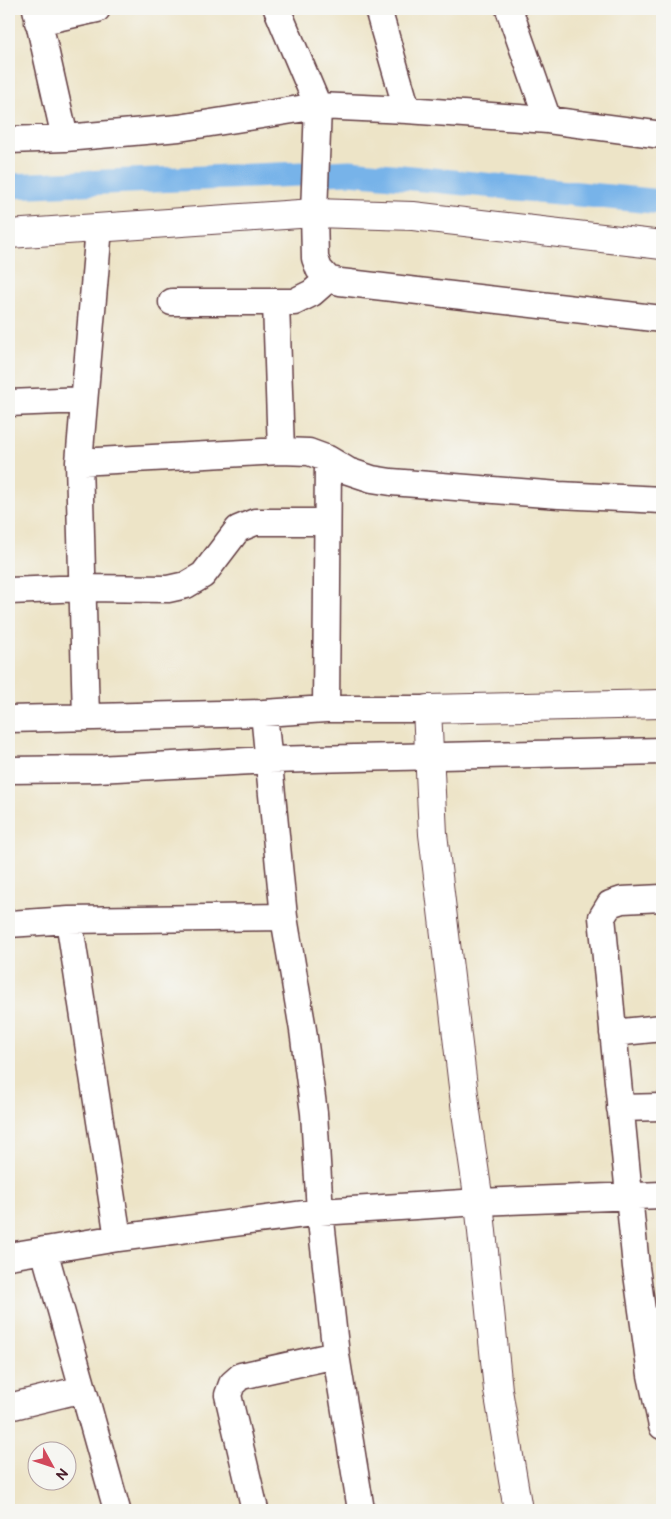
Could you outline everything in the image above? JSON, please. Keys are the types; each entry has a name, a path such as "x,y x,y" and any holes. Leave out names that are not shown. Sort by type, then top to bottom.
{"street":[{"path":"65,138 37,16 97,9"},
{"path":"277,9 318,106 315,258 319,269 328,279 340,282 662,319"},
{"path":"378,9 407,110"},
{"path":"509,9 548,120"},
{"path":"9,140 65,138 179,128 318,106 548,120 662,135"},
{"path":"9,234 99,228 315,201 412,216 662,246"},
{"path":"86,717 84,588 79,462 99,228"},
{"path":"172,302 294,302 312,294 328,279"},
{"path":"276,303 281,451"},
{"path":"9,403 84,400"},
{"path":"79,462 281,451 309,452 328,459 348,471 372,479 390,482 559,495 662,500"},
{"path":"326,710 328,459"},
{"path":"9,591 84,588 168,589 186,585 203,575 238,529 255,522 328,522"},
{"path":"9,719 326,710 662,704"},
{"path":"427,708 433,834 466,1112 479,1202 498,1390 518,1510"},
{"path":"264,713 284,917 303,1030 314,1113 320,1212 336,1356 361,1510"},
{"path":"9,770 97,769 269,760 662,750"},
{"path":"662,898 622,900 610,904 602,917 636,1267 657,1374 662,1426"},
{"path":"9,924 69,920 284,917"},
{"path":"69,920 118,1238"},
{"path":"613,1033 662,1028"},
{"path":"620,1108 645,1109 662,1107"},
{"path":"9,1256 118,1238 320,1212 479,1202 662,1195"},
{"path":"44,1250 117,1510"},
{"path":"255,1510 228,1395 232,1384 241,1376 336,1356"},
{"path":"9,1406 82,1389"}],"waterway":[{"path":"9,186 350,172 662,202"}]}
